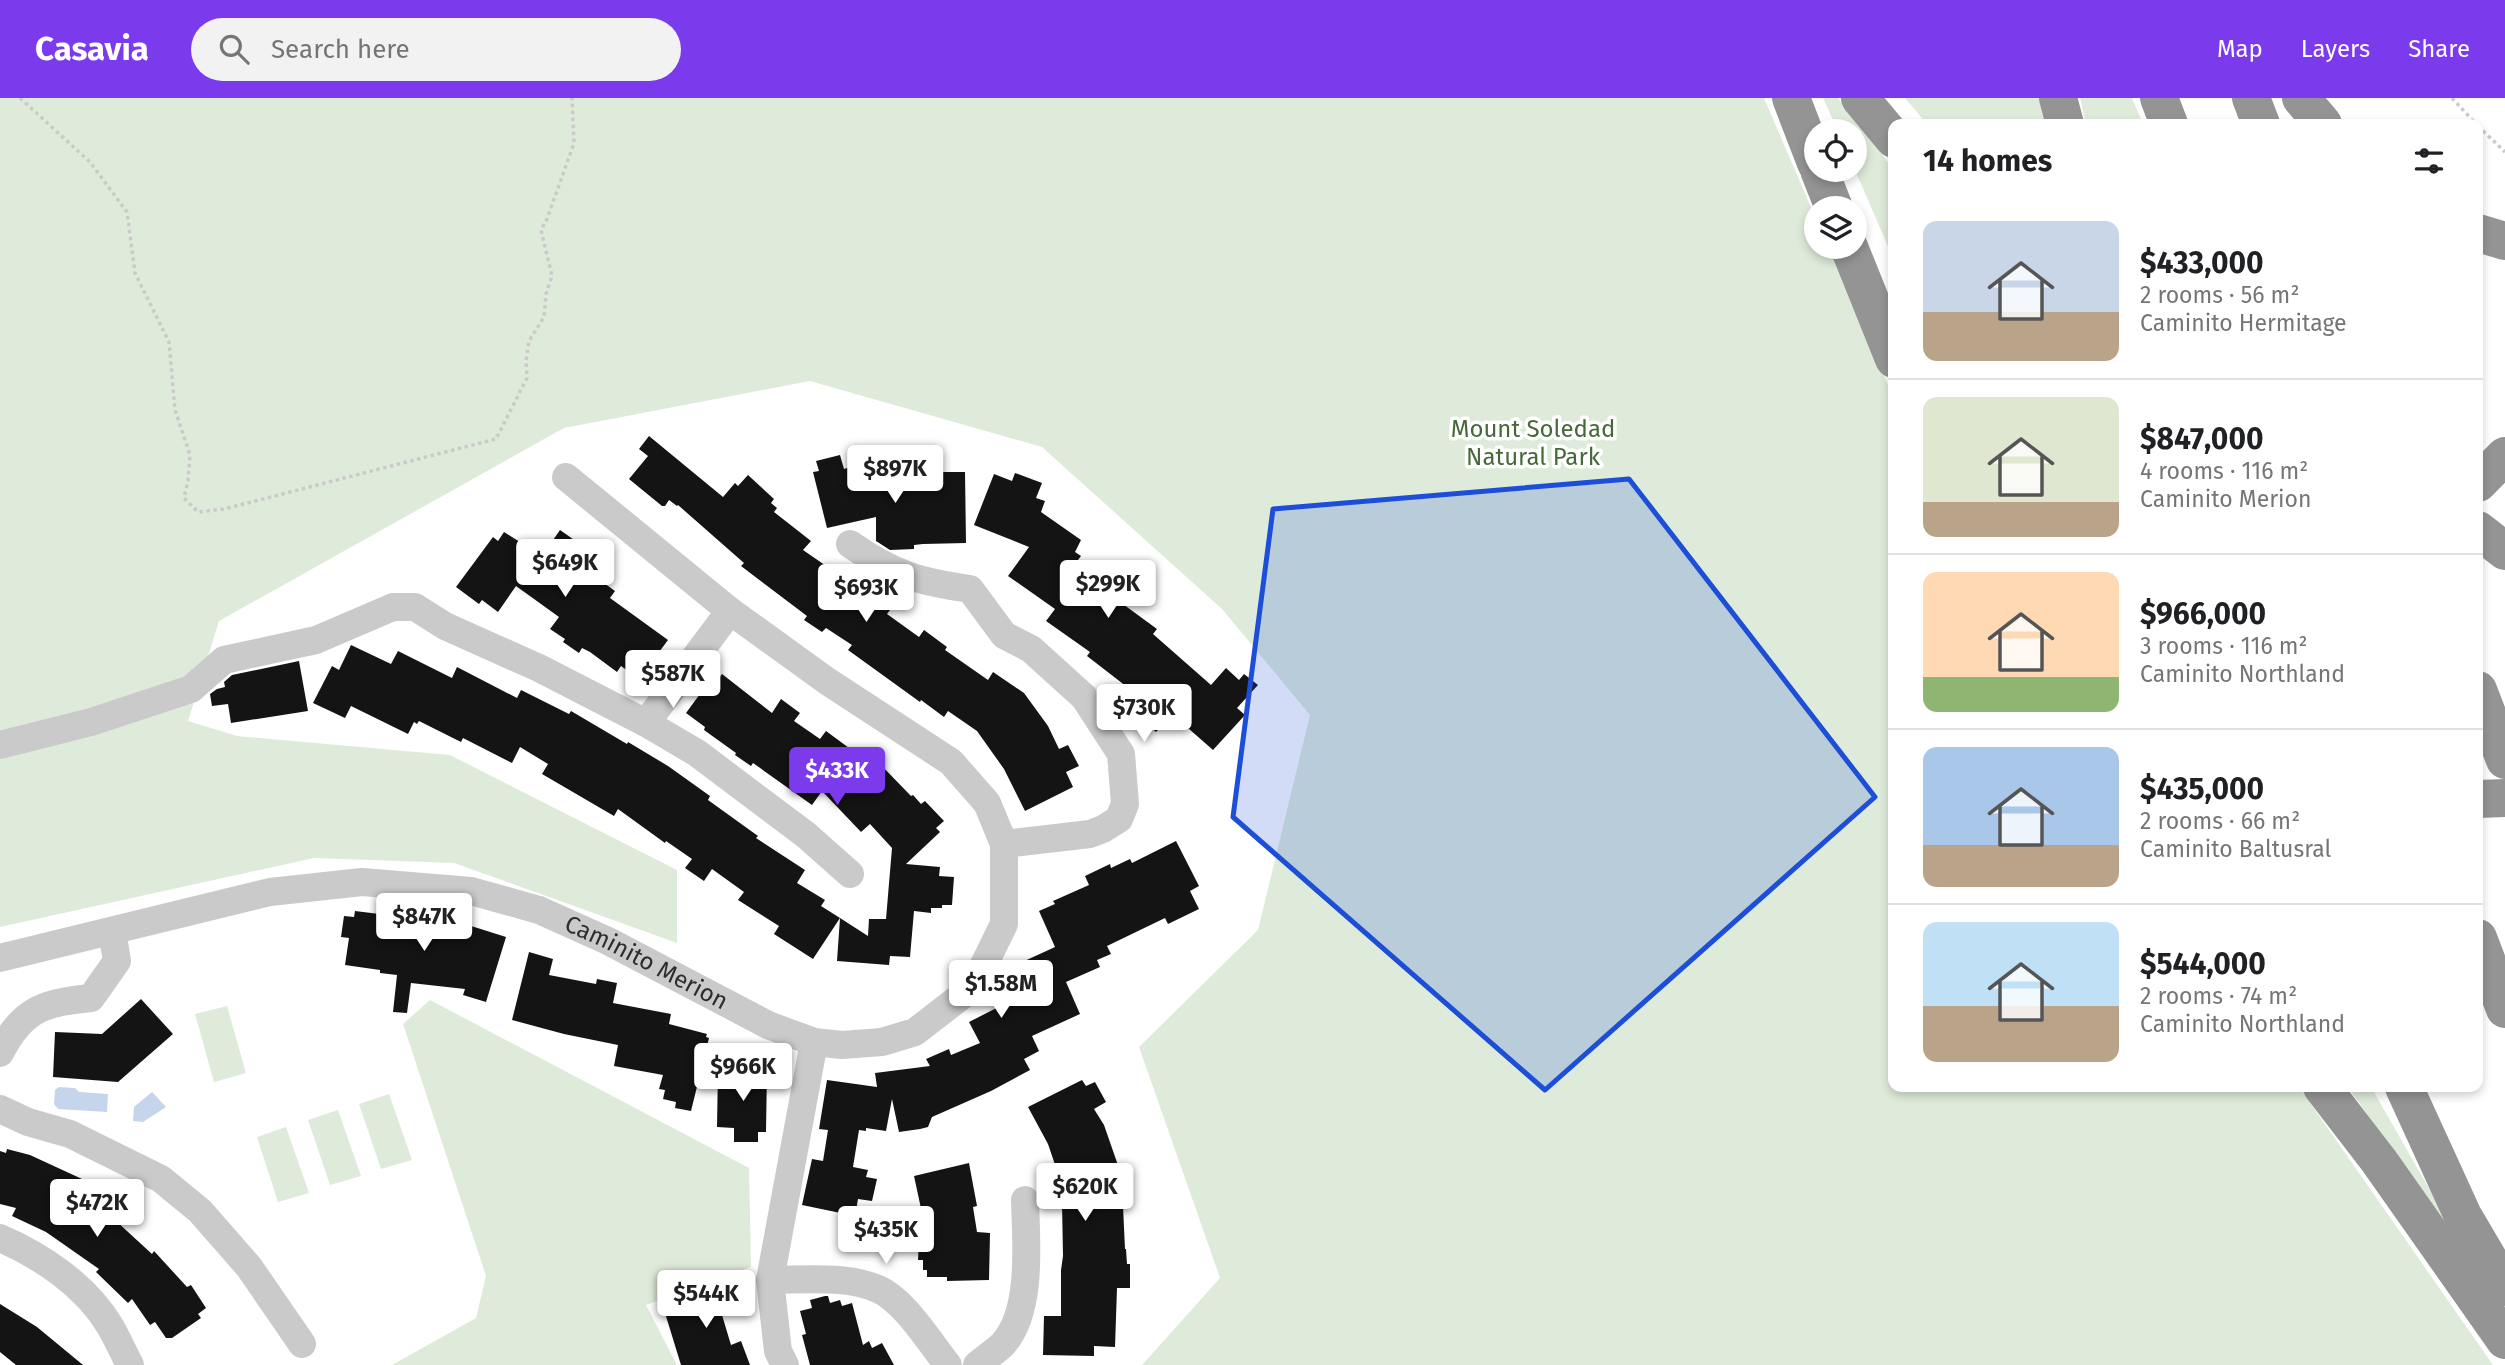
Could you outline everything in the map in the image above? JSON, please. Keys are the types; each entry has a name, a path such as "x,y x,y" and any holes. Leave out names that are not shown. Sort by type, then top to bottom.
{"highway":[{"path":"1791,98 1804,132"},
{"path":"1860,98 1888,132"},
{"path":"2058,98 2064,119"},
{"path":"2159,98 2167,119"},
{"path":"2251,98 2259,119"},
{"path":"2301,98 2319,119"},
{"path":"2483,234 2505,241"},
{"path":"1854,259 1888,344"},
{"path":"2483,480 2505,456"},
{"path":"2483,488 2505,499"},
{"path":"2483,534 2505,551"},
{"path":"2483,703 2505,760"},
{"path":"2483,789 2505,789"},
{"path":"2483,799 2505,798"},
{"path":"2483,951 2505,1009"},
{"path":"2326,1092 2379,1161 2505,1340"},
{"path":"2406,1092 2463,1216 2505,1287"}],"street":[{"name":"Caminito Merion","path":"0,958 270,892 362,882 471,891 550,915 608,941 768,1025 814,1042 842,1045 881,1042 915,1032 964,994 981,973 1004,925 1004,844 987,803 951,762 827,681 730,611 566,477"},
{"path":"850,544 875,561 905,576 970,589 1004,635 1031,649 1084,696 1121,754 1125,804 1119,819 1090,834 1004,844"},
{"path":"0,746 91,722 191,689 224,660 316,640 393,607 415,607 445,626 539,668 646,723 696,753 806,835 850,874"},
{"path":"646,723 730,611"},
{"path":"0,1053 18,1024 43,1006 91,998 117,961 112,931"},
{"path":"785,1365 778,1351 770,1280 814,1042"},
{"path":"0,1109 28,1122 70,1134 162,1179 200,1210 249,1267 302,1344"},
{"path":"977,1365 1004,1343 1014,1325 1027,1281 1025,1200"},
{"path":"0,1238 60,1272 88,1297 109,1325 130,1365"},
{"path":"770,1280 842,1280 880,1290 902,1308 948,1365"}],"path":[{"path":"20,98 90,162 127,212 135,273 169,342 175,410 190,455 184,498 198,512 224,509 496,439 527,377 529,341 544,317 546,294 552,276 541,230 574,143 572,98"},
{"path":"2452,98 2471,119"},
{"path":"2483,131 2505,152"}],"highlighted area":[{"path":"1629,479 1875,797 1545,1090 1233,817 1273,509"}],"green space":[{"name":"Mount Soledad Natural Park","path":"0,98 1764,98 1806,196 1804,196 1804,259 1834,259 1888,385 1888,1092 2302,1092 2493,1365 1142,1365 1220,1278 1139,1047 1258,930 1310,715 1222,609 1042,447 810,381 564,428 219,621 188,721 237,736 450,755 677,870 677,943 454,863 314,858 0,927"},
{"path":"1823,98 1838,98 1854,119 1833,119"},
{"path":"1905,98 2050,98 2055,119 1923,119"},
{"path":"2080,98 2132,98 2141,119 2085,119"},
{"path":"1867,135 1888,163 1888,246 1860,182 1867,182"},
{"path":"430,1000 749,1168 751,1267 646,1305 677,1365 392,1365 476,1318 486,1276 403,1024"},
{"path":"227,1006 246,1073 214,1082 195,1014"},
{"path":"2352,1092 2374,1092 2470,1260"},
{"path":"389,1094 412,1160 381,1169 359,1104"},
{"path":"338,1110 361,1176 330,1185 308,1120"},
{"path":"286,1127 309,1193 278,1202 257,1137"}],"water":[{"path":"59,1087 75,1088 79,1092 108,1094 107,1112 58,1109 54,1104 55,1090"},
{"path":"152,1092 166,1107 143,1122 133,1121 134,1107"}],"building":[{"path":"649,436 723,497 735,483 738,486 748,475 774,499 771,503 777,508 774,512 811,541 803,550 890,610 887,614 919,637 924,630 947,647 945,650 988,680 993,672 1024,693 1048,726 1059,749 1068,745 1079,766 1066,772 1073,787 1025,811 1004,769 977,731 948,711 944,717 921,700 920,702 848,650 852,645 826,628 822,632 804,620 807,616 741,566 744,563 678,505 669,500 662,506 629,479 648,456 639,449"},
{"path":"840,455 844,469 860,464 864,479 929,478 929,472 965,472 966,543 923,544 914,545 914,549 890,550 876,541 876,517 827,528 813,472 819,471 816,461"},
{"path":"1015,473 1042,483 1036,498 1045,501 1041,512 1081,540 1075,552 1081,556 1078,560 1122,591 1116,599 1157,629 1153,634 1211,685 1226,668 1239,680 1244,674 1258,685 1237,708 1245,715 1213,750 1172,714 1156,732 1127,707 1130,703 1124,698 1131,690 1087,656 1090,652 1046,621 1055,609 1008,576 1029,547 974,525 994,474 1012,481"},
{"path":"560,530 590,551 579,565 615,591 610,598 668,640 639,679 621,666 617,672 590,652 582,648 579,653 563,642 565,639 550,629 559,617 516,586 498,612 482,600 479,604 456,587 493,537 498,541 504,532 542,556"},
{"path":"351,645 391,664 398,651 452,678 457,667 517,698 521,690 569,714 571,711 627,744 628,742 710,796 708,800 758,836 756,838 805,870 797,883 825,900 821,906 840,918 813,959 774,934 779,926 738,900 744,892 712,869 704,881 685,868 692,859 618,809 614,816 542,774 548,764 520,747 512,763 463,738 461,742 419,721 417,724 414,722 408,734 351,706 345,718 313,703 332,666 339,670"},
{"path":"299,661 308,711 231,723 228,704 212,706 210,694 225,687 224,682 232,675"},
{"path":"722,674 772,713 781,699 800,713 794,721 820,739 826,731 849,748 871,770 879,763 911,796 921,804 925,801 944,821 936,828 940,832 906,864 940,867 939,876 954,877 952,905 931,908 931,913 914,911 910,957 890,956 889,965 837,961 840,918 868,936 869,919 886,919 892,848 870,824 861,832 822,791 812,805 753,763 751,766 735,755 736,753 686,713 711,679 716,682"},
{"path":"1176,841 1199,886 1190,891 1199,909 1168,924 1165,918 1107,946 1111,954 1097,960 1100,967 1066,982 1080,1014 1032,1036 1039,1051 1024,1059 1030,1070 932,1117 928,1127 920,1129 899,1132 892,1099 886,1131 866,1128 866,1131 859,1130 853,1167 868,1170 866,1177 877,1179 872,1201 858,1199 855,1216 802,1205 812,1159 823,1161 828,1130 819,1129 827,1080 877,1087 875,1073 930,1066 926,1059 949,1049 951,1055 980,1043 969,1022 1030,991 1018,964 1055,947 1039,911 1055,904 1053,901 1089,885 1085,876 1110,864 1111,868 1130,859 1132,863"},
{"path":"355,911 468,925 506,937 486,1002 463,995 465,989 411,983 407,1013 393,1012 397,975 345,965 349,938 341,937 344,916 354,917"},
{"path":"529,952 553,959 549,975 596,984 597,979 617,983 613,1003 671,1014 669,1024 707,1034 706,1037 709,1038 691,1111 675,1108 676,1102 663,1099 665,1090 659,1089 663,1075 614,1066 618,1045 512,1020"},
{"path":"141,999 173,1034 118,1082 53,1077 55,1032 102,1034"},
{"path":"718,1069 767,1070 766,1132 758,1132 758,1142 734,1142 734,1128 717,1127"},
{"path":"1082,1080 1086,1086 1095,1082 1106,1102 1094,1109 1104,1125 1120,1171 1110,1174 1117,1193 1118,1206 1123,1206 1130,1288 1117,1288 1115,1347 1094,1346 1094,1356 1043,1355 1044,1316 1061,1316 1062,1203 1068,1203 1048,1144 1028,1107"},
{"path":"7,1149 30,1155 82,1179 81,1182 121,1211 115,1220 152,1254 154,1251 187,1287 191,1285 206,1308 198,1314 201,1318 172,1338 166,1338 155,1322 150,1325 132,1299 128,1303 96,1272 99,1269 46,1232 12,1216 16,1208 0,1204 0,1151 6,1153"},
{"path":"969,1163 977,1206 973,1207 977,1232 990,1233 989,1280 947,1281 947,1277 927,1277 927,1270 923,1270 923,1260 918,1260 919,1241 928,1241 914,1176"},
{"path":"730,1284 738,1310 722,1315 731,1345 741,1341 750,1365 681,1365 665,1313 684,1308 681,1298"},
{"path":"828,1296 830,1303 840,1300 842,1306 852,1303 863,1345 869,1341 872,1348 882,1343 894,1365 810,1365 802,1335 806,1334 800,1311 812,1308 810,1300"},
{"path":"0,1304 37,1327 83,1365 16,1365 0,1352"}]}
